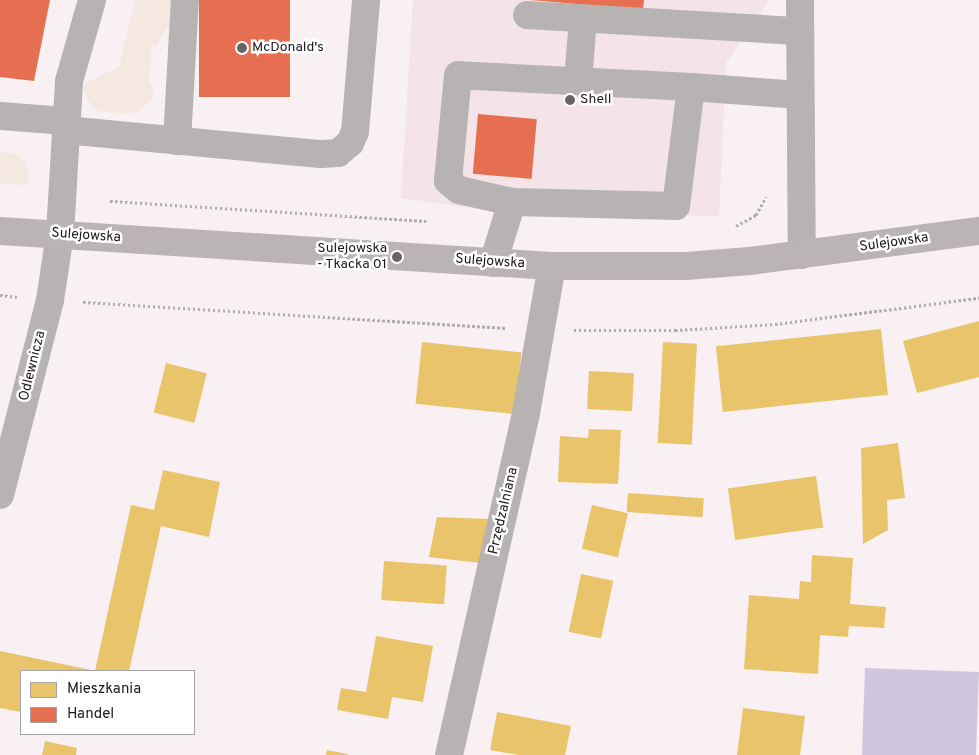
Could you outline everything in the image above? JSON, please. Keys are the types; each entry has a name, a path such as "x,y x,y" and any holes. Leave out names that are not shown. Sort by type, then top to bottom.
{"main road":[{"name":"Sulejowska","path":"0,231 552,266 686,266 802,255 979,231"}],"street":[{"name":"Odlewnicza","path":"0,495 50,300 60,234 70,81 92,0"},
{"path":"176,141 185,0"},
{"path":"0,116 176,141 322,154 345,149 355,132 358,116 366,0"},
{"path":"800,0 802,255"},
{"path":"527,16 800,31"},
{"path":"578,81 583,19"},
{"path":"691,87 676,206 512,202 459,190 448,181 458,76 691,87 800,95"},
{"path":"493,262 512,202"},
{"name":"Przędzalniana","path":"449,755 542,330 552,266"}],"path":[{"path":"0,295 50,300 542,330 675,330 775,324 979,298"}],"shaded area":[{"path":"135,0 177,0 175,14 157,45 151,45 149,85 154,86 151,100 139,111 128,114 97,111 92,107 83,90 86,83 119,67"},
{"path":"413,0 769,0 726,63 719,216 493,211 401,198"},
{"path":"0,151 16,154 26,162 29,174 28,185 0,184"},
{"path":"865,668 979,672 976,755 862,755"}],"building: Mieszkania":[{"path":"979,321 979,377 917,393 903,341"},
{"path":"881,329 888,395 723,412 716,346"},
{"path":"422,342 521,352 515,414 416,404"},
{"path":"663,342 697,344 692,445 658,443"},
{"path":"166,363 207,373 194,423 154,412"},
{"path":"589,371 634,373 632,411 587,409"},
{"path":"589,429 621,430 618,484 558,482 560,436 588,438"},
{"path":"898,443 905,498 887,500 888,530 863,544 861,448"},
{"path":"163,470 220,482 209,537 161,526 129,670 95,670 131,505 154,510"},
{"path":"816,476 823,527 735,540 728,488"},
{"path":"628,493 704,498 702,517 627,512"},
{"path":"592,505 628,513 618,557 582,549"},
{"path":"437,517 489,519 480,563 429,557"},
{"path":"812,555 853,558 850,604 886,607 884,628 849,626 848,637 820,635 818,674 744,669 749,595 799,599 800,581 811,582"},
{"path":"384,561 447,565 444,604 381,600"},
{"path":"581,574 613,581 601,639 569,632"},
{"path":"376,636 433,646 423,702 392,697 388,719 337,710 341,688 366,692"},
{"path":"0,651 91,670 20,670 20,712 0,708"},
{"path":"743,708 805,716 800,755 737,755"},
{"path":"497,712 571,726 565,755 519,755 490,750"},
{"path":"45,741 77,748 76,755 42,755"},
{"path":"327,750 348,754 348,755 326,755"}],"building: Handel":[{"path":"0,0 50,0 34,81 0,77"},
{"name":"McDonald's","path":"199,0 290,0 290,97 199,97"},
{"path":"531,0 644,0 643,10"},
{"path":"478,114 537,119 532,179 473,174"}],"place":[{"name":"McDonald's","path":"242,48"},
{"name":"Shell","path":"570,100"},
{"name":"Sulejowska - Tkacka 01","path":"397,257"}]}
